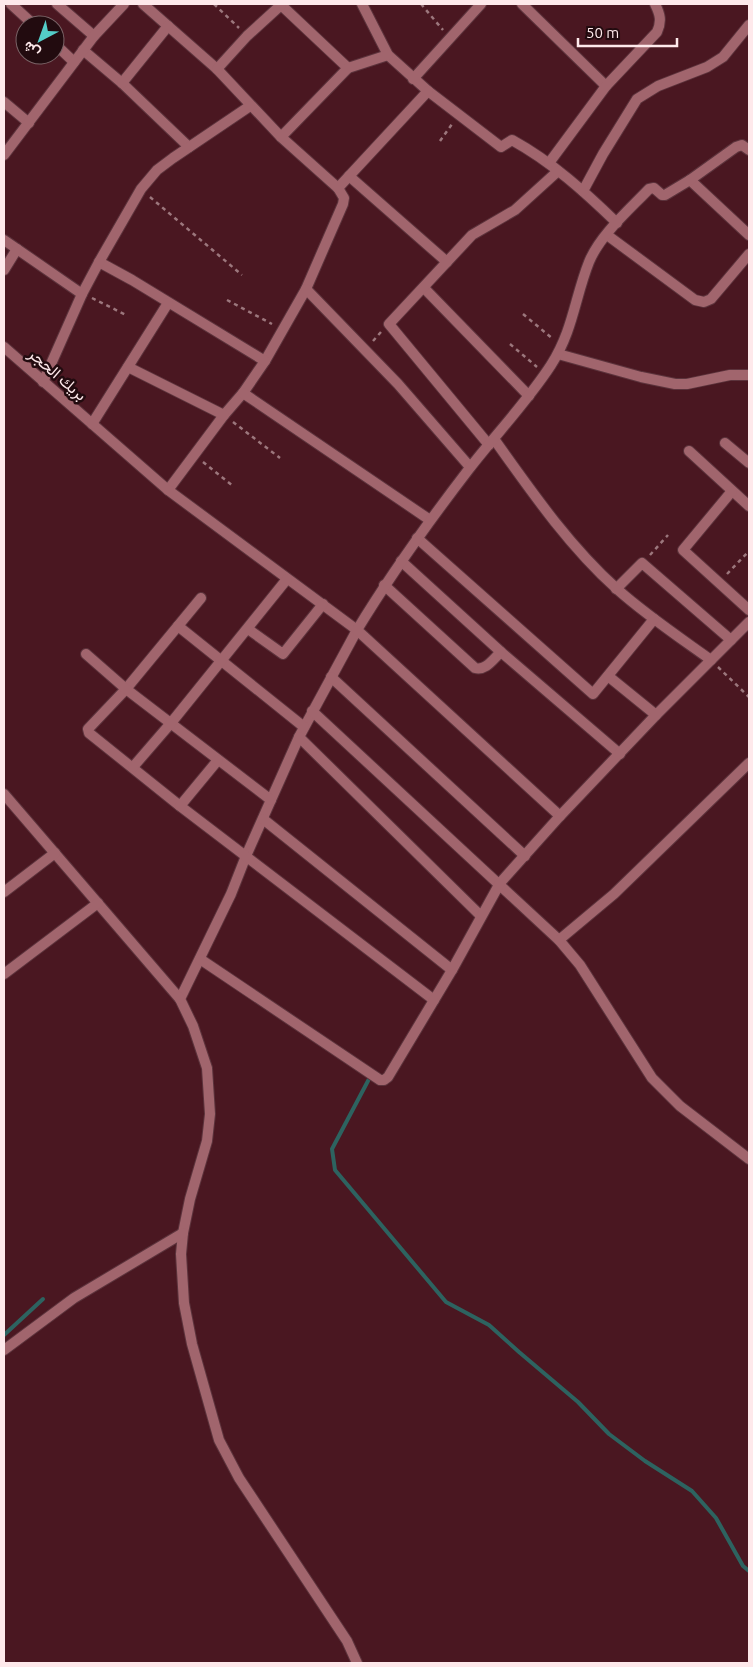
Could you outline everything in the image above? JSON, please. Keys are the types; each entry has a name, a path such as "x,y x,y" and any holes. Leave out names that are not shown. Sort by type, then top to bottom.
{"street":[{"path":"11,4 23,15"},
{"path":"57,4 94,36"},
{"path":"4,154 94,36 124,4"},
{"path":"143,4 217,69 281,137 338,188 344,198 306,289 265,361 243,393 224,415 168,490"},
{"path":"217,69 280,4 348,68"},
{"path":"362,4 388,55 428,91 501,147 513,140 549,163 617,223"},
{"path":"413,78 481,4"},
{"path":"522,4 606,86"},
{"path":"549,163 606,86 657,32 660,26 660,18 655,4"},
{"path":"583,191 637,99 658,86 707,67 723,57 749,25"},
{"path":"122,83 168,26"},
{"path":"83,50 122,83 188,147"},
{"path":"65,53 74,62"},
{"path":"281,137 348,68 388,55"},
{"path":"338,188 428,91"},
{"path":"4,102 29,123"},
{"path":"43,382 82,294 141,189 157,170 250,106"},
{"path":"180,999 231,894 246,856 312,711 357,630 401,560 470,467 545,374 560,350 573,318 589,263 596,249 617,223 650,188 655,188 664,195 690,180 736,147 742,145 749,150"},
{"path":"558,171 515,210 472,235 389,324 491,442 579,550 616,588 711,660"},
{"path":"349,176 447,262"},
{"path":"690,180 749,235"},
{"path":"607,235 663,278 695,300 701,302 710,299 749,254"},
{"path":"4,240 82,294"},
{"path":"4,270 17,249"},
{"path":"99,262 265,361"},
{"path":"424,288 528,396"},
{"path":"306,289 365,350 470,467"},
{"path":"92,424 168,302"},
{"name":"بريك الحجر","path":"4,347 168,490 357,630 560,816"},
{"path":"560,350 640,377 675,384 688,384 730,375 749,375"},
{"path":"128,367 224,415"},
{"path":"243,393 430,520"},
{"path":"725,443 749,463"},
{"path":"689,451 749,506"},
{"path":"732,491 683,550 749,610"},
{"path":"417,538 593,694 654,618"},
{"path":"401,560 500,652 620,754"},
{"path":"616,588 642,563 731,640"},
{"path":"132,767 248,629 287,579"},
{"path":"384,585 475,668 485,668 500,652"},
{"path":"201,598 126,688 88,730 180,806 434,1000"},
{"path":"248,629 283,654 323,604"},
{"path":"200,959 380,1080 384,1080 388,1077 452,970 500,884 560,816 749,622"},
{"path":"178,626 222,660 302,732 481,916"},
{"path":"86,654 126,688 271,800"},
{"path":"608,676 656,716"},
{"path":"332,677 525,856"},
{"path":"312,711 559,940 580,965 652,1078 680,1106 749,1159"},
{"path":"180,806 218,760"},
{"path":"559,940 614,894 749,763"},
{"path":"4,794 180,999 193,1026 207,1068 210,1114 207,1141 190,1199 183,1232 181,1254 184,1303 192,1344 219,1440 239,1478 343,1634 357,1663"},
{"path":"263,819 452,970"},
{"path":"4,892 55,853"},
{"path":"4,974 98,903"},
{"path":"4,1350 74,1298 183,1232"}],"path":[{"path":"214,4 247,36"},
{"path":"421,4 450,38"},
{"path":"440,141 459,115"},
{"path":"141,189 242,275"},
{"path":"82,294 126,315"},
{"path":"227,300 283,330"},
{"path":"523,314 560,350"},
{"path":"365,350 389,324"},
{"path":"510,344 545,374"},
{"path":"224,415 280,458"},
{"path":"194,456 233,486"},
{"path":"642,563 668,535"},
{"path":"719,583 749,551"},
{"path":"711,660 749,697"}],"waterway":[{"path":"369,1079 332,1149 335,1170 446,1302 489,1325 578,1402 609,1434 645,1461 692,1491 716,1518 743,1566 749,1571"},
{"path":"4,1335 43,1299"}]}
